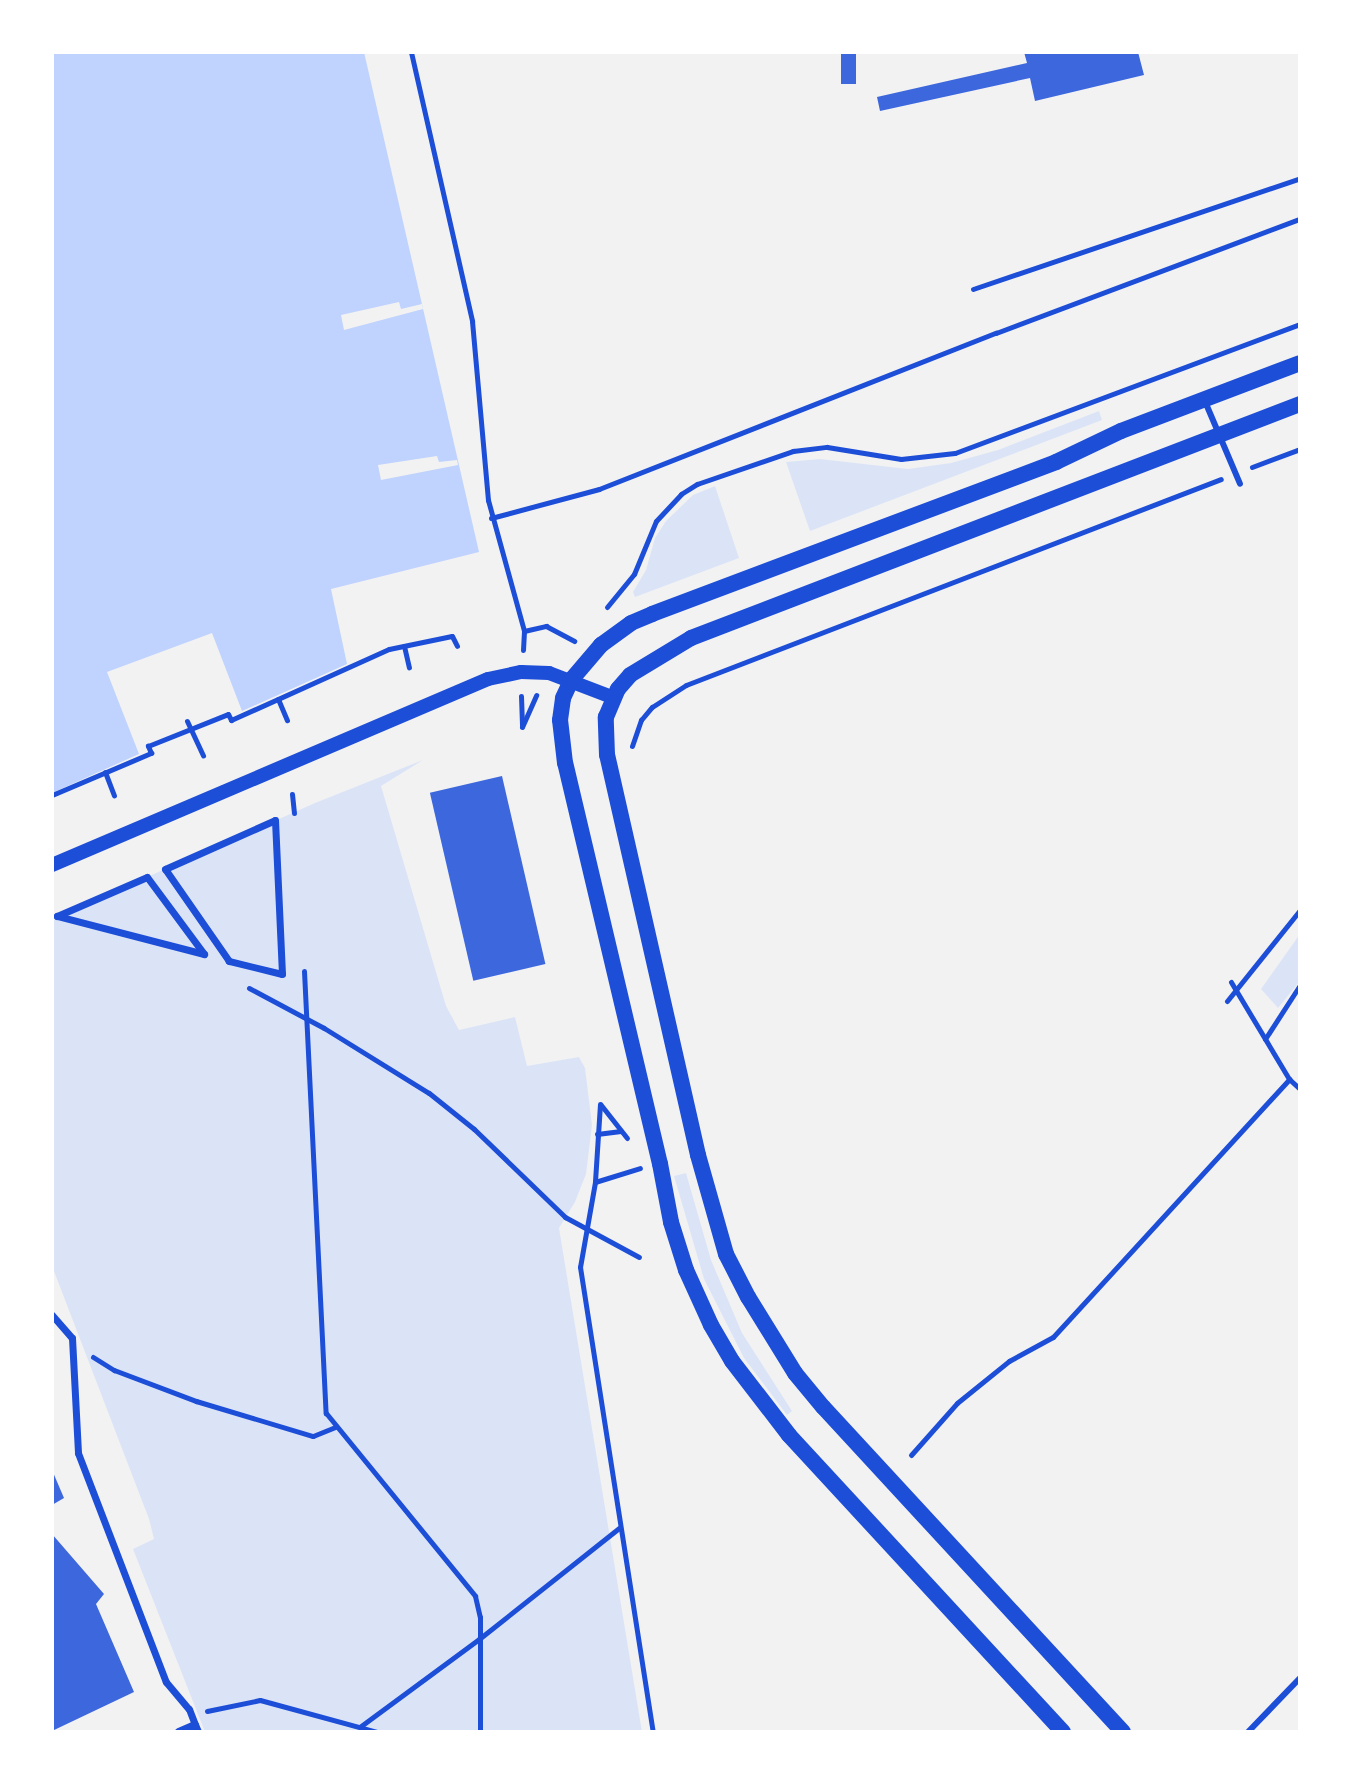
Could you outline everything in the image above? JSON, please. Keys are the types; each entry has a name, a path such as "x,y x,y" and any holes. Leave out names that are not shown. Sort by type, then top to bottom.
{"main road":[{"path":"1063,1732 853,1507 759,1398 711,1325 686,1270 671,1222 565,763 560,720 563,698 572,679 601,645 631,623 1056,462 1121,431 1300,363"},
{"path":"1123,1732 795,1373 761,1321 726,1254 701,1168 607,755 606,717 614,698 643,664 691,638 1300,404"}],"street":[{"path":"52,865 488,679 521,672 572,679 614,698"},
{"path":"275,820 282,974 229,961 165,869 275,820"},
{"path":"147,877 204,954 101,928 57,916 147,877"},
{"path":"52,1315 72,1338 78,1453 166,1682 195,1725 179,1732"}],"lane":[{"path":"1204,399 1240,484"},
{"path":"1248,1732 1300,1678"}],"path":[{"path":"411,52 472,321 491,518 505,553 524,631 546,626 571,639"},
{"path":"973,289 1300,178"},
{"path":"491,518 599,489 981,339 1300,219"},
{"path":"603,611 634,574 656,521 681,494 697,484 793,451 827,447 901,459 955,453 1300,324"},
{"path":"652,707 672,691 714,673 1300,449"},
{"path":"52,795 151,753 148,746 228,714 231,720 389,649 452,636 457,646"},
{"path":"404,646 409,667"},
{"path":"278,699 287,720"},
{"path":"187,721 203,756"},
{"path":"105,772 114,795"},
{"path":"292,794 295,828"},
{"path":"1227,1001 1300,910"},
{"path":"303,955 326,1413 475,1596 480,1617 480,1732"},
{"path":"1231,982 1289,1079 1300,1089"},
{"path":"1265,1039 1300,985"},
{"path":"308,1019 429,1093 474,1129 565,1217 588,1226 639,1257"},
{"path":"911,1455 957,1403 1009,1361 1053,1337 1289,1079"},
{"path":"600,1104 595,1182 580,1267 653,1732"},
{"path":"595,1182 640,1168"},
{"path":"72,1338 87,1353 114,1370 196,1401 313,1436 335,1427"},
{"path":"361,1726 479,1639 620,1527"},
{"path":"195,1725 211,1709 260,1700 377,1732"}],"shaded area":[{"path":"1099,411 1102,420 810,531 786,462 820,459 908,469 951,463 998,450"},
{"path":"715,486 739,558 635,597 633,592 646,570 655,538 666,521 693,495"},
{"path":"423,760 381,786 446,1006 459,1030 515,1017 527,1066 579,1057 585,1068 592,1125 586,1174 575,1202 559,1228 642,1732 205,1732 133,1549 154,1539 149,1519 52,1266 52,919 315,803"},
{"path":"1300,934 1300,981 1278,1008 1261,989"},
{"path":"686,1173 711,1260 742,1333 792,1411 787,1415 744,1358 704,1279 674,1176"}],"water":[{"path":"52,52 364,52 479,552 331,589 347,664 242,711 212,633 107,672 139,754 52,793"}],"pier":[{"path":"399,302 401,309 422,304 423,309 344,330 341,315"},
{"path":"437,456 439,462 457,460 458,465 381,480 378,465"}],"building":[{"path":"841,52 856,52 856,84 841,84"},
{"path":"1024,52 1138,52 1144,75 1035,101 1030,78 880,111 877,97 1027,63"},
{"path":"502,776 545,964 473,981 430,793"},
{"path":"52,1470 64,1498 52,1505"},
{"path":"52,1534 104,1594 96,1604 134,1692 52,1731"}]}
